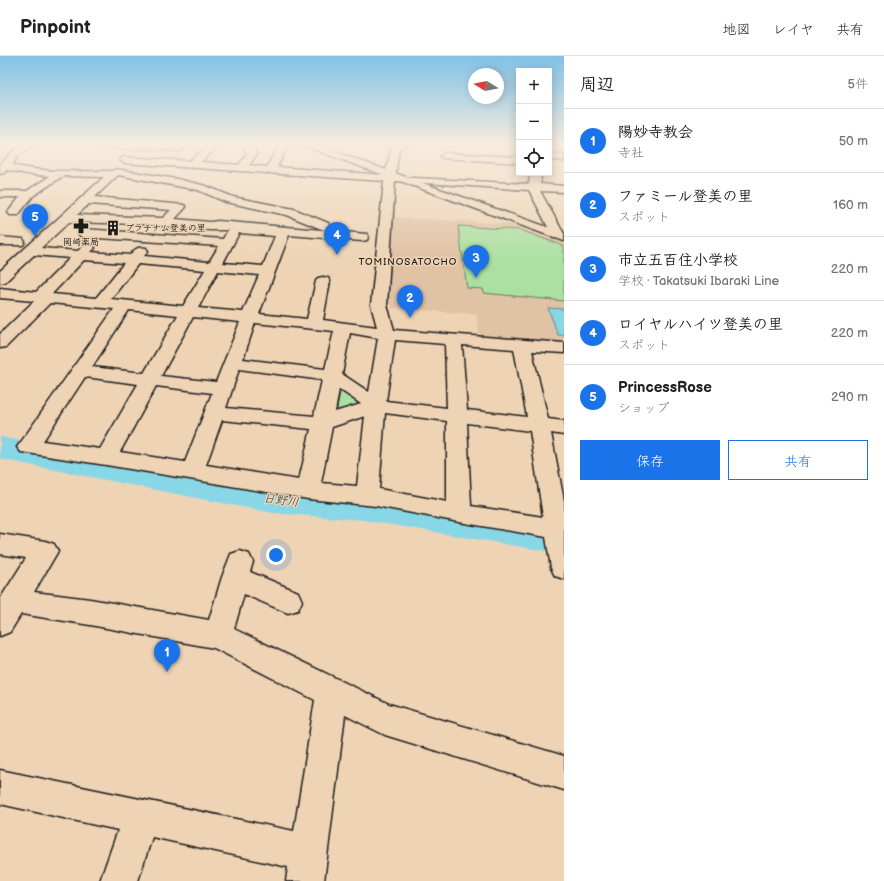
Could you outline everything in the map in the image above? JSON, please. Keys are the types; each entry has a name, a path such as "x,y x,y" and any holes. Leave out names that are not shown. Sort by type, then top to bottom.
{"street":[{"path":"14,212 29,194 47,182"},
{"path":"0,279 105,182"},
{"path":"180,182 202,188 230,200 290,212 373,242"},
{"path":"367,496 376,406 387,334 379,305 373,242 391,182"},
{"path":"409,182 561,236"},
{"path":"535,182 561,236"},
{"path":"542,182 564,189"},
{"path":"0,194 29,194"},
{"path":"86,200 180,207 166,222"},
{"path":"85,219 97,208"},
{"path":"109,220 117,209"},
{"path":"66,218 282,229 373,242"},
{"path":"106,457 235,229 283,232 249,318 234,363 193,472"},
{"path":"52,230 227,243"},
{"path":"0,343 101,234"},
{"path":"100,303 151,238"},
{"path":"0,241 18,242"},
{"path":"30,251 267,271"},
{"path":"314,324 323,282"},
{"path":"0,293 188,313 343,327 387,334 564,348"},
{"path":"124,306 28,447 106,457 308,490 367,496 459,513 560,544 539,425 522,345"},
{"path":"308,490 343,327"},
{"path":"452,339 457,415 459,513"},
{"path":"234,363 333,376 376,406"},
{"path":"80,371 224,389"},
{"path":"215,413 323,423 376,406 564,428"},
{"path":"0,544 45,551 7,612"},
{"path":"218,635 237,569 288,601"},
{"path":"7,612 90,612 218,635 384,719 564,773"},
{"path":"0,787 140,817 307,867 332,692"},
{"path":"119,881 140,817"}],"shaded area":[{"path":"390,217 512,224 564,243 564,343 480,337 476,314 392,308 392,304 387,303"}],"green space":[{"path":"458,226 520,230 564,246 564,301 484,293 483,289 467,288"},
{"path":"346,390 364,403 341,411 337,408 340,393"}],"water":[{"path":"548,308 564,309 564,335 558,335"}],"waterway":[{"name":"日野川","path":"0,448 273,500 363,507 564,539"}],"place":[{"name":"岡崎薬局","path":"81,226"},
{"name":"プラチナム登美の里","path":"113,228"},
{"name":"PrincessRose","path":"35,237"},
{"name":"ロイヤルハイツ登美の里","path":"337,255"},
{"name":"市立五百住小学校","path":"476,278"},
{"name":"ファミール登美の里","path":"410,318"},
{"name":"陽妙寺教会","path":"167,672"}],"district":[{"name":"TOMINOSATOCHO","path":"408,261"}]}
